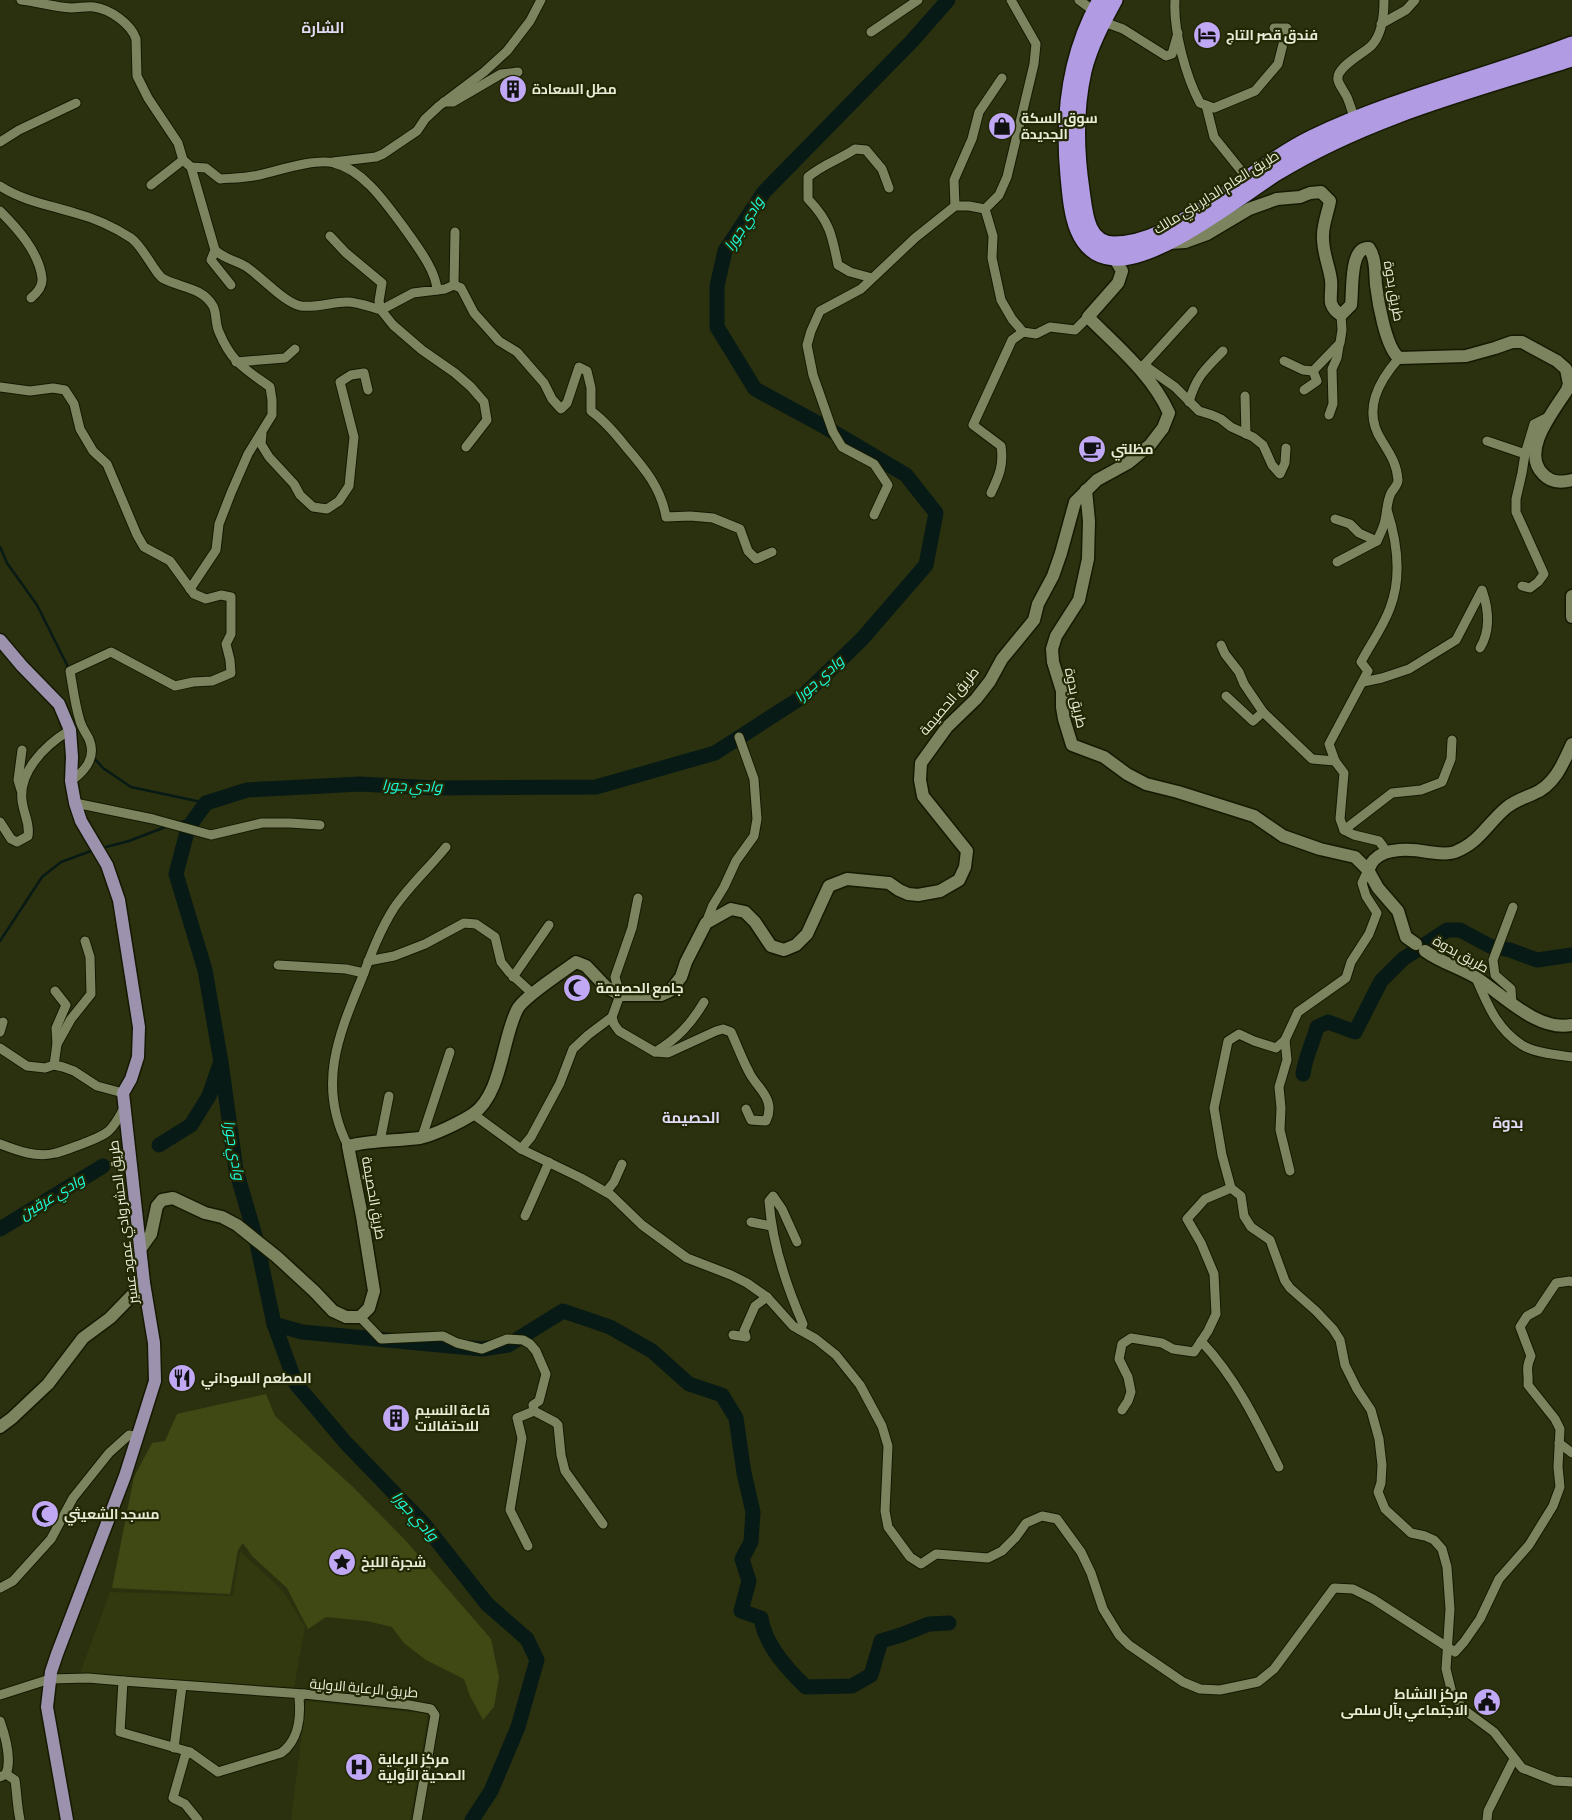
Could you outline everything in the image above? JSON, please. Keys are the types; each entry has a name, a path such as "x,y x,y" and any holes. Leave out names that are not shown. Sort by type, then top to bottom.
{"highway":[{"path":"1114,251 1096,237 1086,218 1077,143 1079,102 1099,11 1115,0"},
{"name":"طريق العام الداير بني مالك","path":"1114,251 1166,230 1312,138 1397,102 1534,59 1572,44"},
{"name":"طريق العام الداير بني مالك","path":"1114,251 1146,252 1169,243 1280,172 1334,141 1410,110 1572,59"}],"main road":[{"name":"طريق الحشر وادي عمود عسير","path":"0,640 59,704 70,730 71,782 76,804 81,821 108,865 119,900 139,1027 138,1057 131,1080 123,1093 144,1283 154,1344 155,1382 118,1494 56,1654 50,1680 48,1707 68,1820"}],"street":[{"path":"21,0 96,7 118,18 134,34 136,40 136,76 148,98 178,142 183,160 191,167 215,250 221,256 242,264 254,272 294,304 310,306 348,302 380,310 393,325 422,350 455,373 484,402 487,420 466,447"},
{"path":"191,167 206,168 220,179 257,176 307,164 376,157 383,154 417,131 425,119 444,102 484,72 507,51 530,21 541,0"},
{"path":"871,32 918,0"},
{"path":"985,209 999,195 1007,177 1034,64 1036,44 1011,0"},
{"path":"1079,0 1099,11 1123,29 1166,56 1172,54 1178,32"},
{"path":"1175,0 1178,32 1195,92 1200,103 1214,108 1255,90 1278,64 1287,28 1274,28"},
{"path":"1355,119 1338,80 1338,74 1344,67 1372,46 1378,36 1384,0"},
{"path":"1381,24 1406,10 1415,0"},
{"path":"444,102 453,102 500,74 518,72"},
{"path":"955,206 954,180 972,139 979,112 1002,78"},
{"path":"0,142 19,130 76,103"},
{"path":"1206,105 1214,137 1248,178"},
{"path":"872,278 850,272 838,264 830,228 821,212 808,199 808,177 820,167 845,156 855,149 866,150 882,169 889,188"},
{"path":"151,185 183,160"},
{"path":"333,162 362,178 374,189 416,245 431,270 437,284 437,290"},
{"path":"0,186 21,197 92,218 132,239 142,249 162,279 192,288 205,297 213,307 218,330 227,351 236,362 270,386 272,415 248,454 228,500 219,524 216,550 190,589"},
{"path":"1169,243 1185,242 1207,234 1249,209 1277,199 1300,197 1320,192 1330,201 1323,233 1323,251 1332,281 1331,302 1335,312 1341,315 1342,330 1337,358 1332,369 1333,404 1329,415"},
{"path":"874,515 888,485 874,464 842,447 833,432 813,375 808,345 811,331 820,311 861,289 915,238 955,206 985,209"},
{"path":"985,209 993,236 992,258 1001,300 1012,319 1023,332 1036,334 1050,327 1075,330 1118,283 1122,271 1114,251"},
{"path":"0,211 29,246 37,262 43,279 39,291 31,298"},
{"path":"454,285 455,232"},
{"path":"330,236 346,253 382,283 379,300 380,310"},
{"name":"طريق بدوة","path":"1341,315 1351,305 1354,262 1360,250 1364,247 1369,248 1372,253 1385,330 1395,355 1400,358"},
{"path":"215,250 211,260 231,285"},
{"path":"380,310 413,293 445,289 454,285 461,288 474,313 499,341 523,358 544,383 552,399 561,409 567,403 573,387 574,376 579,367 587,371 591,388 591,412 604,421 650,475 664,504 666,517 690,516 713,518 740,529 748,551 756,559 772,552"},
{"path":"1192,311 1141,367 1175,387 1199,411 1212,415 1263,445 1272,465 1280,474 1286,462 1286,448"},
{"name":"طريق الحصيمة","path":"706,923 732,909 745,912 755,922 771,946 784,950 796,945 807,934 828,886 847,879 866,880 889,883 899,890 918,895 940,891 958,880 965,867 967,851 923,796 920,780 921,762 947,727 976,699 990,681 1002,659 1034,620 1038,604 1053,576 1061,553 1075,502 1097,480 1128,463 1150,445 1163,428 1169,413 1162,397 1141,367 1088,318"},
{"path":"991,493 999,476 1003,459 1001,446 973,425 1012,340 1023,332"},
{"path":"1337,562 1377,541 1385,522 1390,494 1398,483 1392,454 1374,425 1374,398 1390,368 1400,358 1466,356 1512,342 1522,342 1557,361 1566,369 1569,384 1540,432 1535,461 1539,470 1553,482 1572,480"},
{"path":"1313,372 1340,343"},
{"path":"236,362 285,358 295,348"},
{"path":"1189,402 1194,386 1204,370 1223,351"},
{"path":"1284,361 1303,370 1313,372"},
{"path":"1304,390 1317,381 1313,372"},
{"path":"263,432 261,444 294,484 300,495 313,507 327,509 339,501 349,486 351,473 354,437 340,382 351,375 364,373 368,390"},
{"path":"0,387 30,391 53,388 65,390 74,404 80,430 92,451 108,464 133,527 144,547 170,561 194,594 206,599 221,595 231,597 231,634 226,644 231,673 212,681 193,682 175,686 111,652 70,671 81,724 90,741 91,755 86,770 71,782"},
{"path":"1245,396 1246,434"},
{"path":"1522,586 1530,588 1544,574 1516,512 1516,499 1524,454 1534,424 1550,416"},
{"path":"1487,442 1524,454"},
{"name":"طريق بدوة","path":"1086,490 1089,521 1088,559 1079,600 1056,636 1052,648 1053,662 1062,691 1064,719 1072,745 1104,757 1127,774 1146,784 1254,816 1283,836 1320,849 1355,857 1368,870 1378,888 1398,911 1406,938 1452,967 1475,977 1512,1004 1544,1023 1569,1022"},
{"path":"1387,510 1395,533 1397,553 1395,591 1390,609 1361,662 1368,670 1363,682 1329,744 1334,760 1344,773 1340,819 1344,830 1354,835 1379,841 1388,852"},
{"path":"1336,519 1350,524 1359,534 1377,541"},
{"path":"1363,682 1409,669 1456,640 1482,590 1486,602 1488,627 1486,637 1480,648"},
{"path":"1572,596 1572,617"},
{"path":"1221,645 1263,712 1312,759 1334,760"},
{"path":"1226,696 1253,721 1263,712"},
{"path":"21,790 30,770 42,751 55,739 70,730"},
{"path":"739,737 754,779 756,819 754,836 736,861 713,905 686,962 681,977 670,991 661,995 620,994 606,987 586,966 576,962 517,1008 507,1036 497,1078 483,1104 474,1114 521,1149 606,1192 642,1225 687,1258 747,1283 767,1297 793,1326 816,1339 836,1355 860,1385 878,1418 888,1446 885,1511 888,1527 910,1557 921,1564 936,1554 988,1558 1002,1551 1016,1537 1026,1523 1042,1516 1057,1519 1082,1552 1103,1609 1119,1635 1130,1645 1183,1682 1200,1689 1220,1690 1258,1682 1274,1669 1334,1588 1353,1589 1373,1599 1455,1652 1480,1619 1499,1579 1529,1545 1553,1506 1560,1487 1558,1467 1560,1429 1555,1419 1528,1385 1529,1377 1526,1367 1531,1356 1520,1327 1527,1316 1538,1310 1556,1283 1572,1282"},
{"path":"1344,830 1392,793 1421,790 1442,782 1451,759 1452,740"},
{"path":"1572,744 1554,779 1536,794 1507,806 1483,834 1466,846 1452,853 1441,854 1411,849 1388,852 1374,859 1362,883 1366,896 1377,913 1369,934 1351,962 1346,978 1298,1012 1285,1040 1276,1048 1239,1034 1228,1041 1214,1108 1222,1155 1232,1188 1241,1196 1244,1216 1251,1227 1270,1240 1285,1281 1290,1288 1333,1329 1340,1340 1344,1364 1357,1390 1371,1410 1379,1439 1382,1465 1381,1482 1378,1492 1385,1508 1411,1533 1434,1540 1442,1549 1447,1567 1450,1609 1446,1669 1452,1693 1463,1709 1494,1732 1522,1768 1555,1780 1572,1782"},
{"path":"0,822 11,839 17,842 28,836 28,820 18,780 22,750"},
{"path":"76,804 153,818 211,835 262,823 320,826"},
{"path":"348,1146 336,1119 333,1103 333,1072 340,1034 368,960 394,910 446,847"},
{"path":"521,1149 531,1137 560,1083 573,1049 612,1017 620,994 615,978 632,928 638,898"},
{"path":"1512,1004 1511,989 1495,975 1494,960 1513,907"},
{"path":"368,960 394,956 425,944 464,923 476,924 494,937 501,962 513,977 533,994"},
{"path":"513,977 549,925"},
{"path":"57,1044 71,1019 91,994 90,957 85,941"},
{"path":"278,965 346,969 364,973"},
{"path":"1475,977 1499,1025 1523,1046 1549,1054 1572,1057"},
{"path":"54,1065 57,1044 56,1028 66,1005 55,991"},
{"path":"655,1052 674,1040 686,1028 704,1002"},
{"path":"612,1017 619,1031 655,1052 668,1053 723,1029 731,1032 749,1073 764,1092 769,1102 769,1113 766,1121 751,1120 746,1109"},
{"path":"0,1032 3,1022"},
{"path":"1285,1040 1287,1060 1278,1087 1281,1108 1280,1130 1290,1171"},
{"path":"0,1048 27,1066 45,1068 54,1065 74,1071 97,1086 123,1093"},
{"path":"422,1137 450,1052"},
{"path":"380,1141 389,1096"},
{"path":"0,1144 18,1152 48,1154 62,1152 103,1137 116,1124 124,1108"},
{"name":"طريق الحصيمة","path":"360,1317 369,1308 374,1291 348,1146 371,1141 422,1137 474,1114"},
{"path":"525,1216 549,1162"},
{"path":"606,1192 614,1182 622,1164"},
{"path":"1122,1410 1128,1401 1130,1392 1128,1377 1119,1359 1122,1344 1131,1338 1162,1343 1174,1349 1194,1352 1216,1314 1214,1274 1201,1243 1187,1219 1205,1199 1232,1188"},
{"path":"797,1242 782,1209 773,1196 769,1201 771,1226 793,1302 804,1324 800,1330"},
{"path":"141,1248 151,1234 157,1206 162,1200 174,1198 205,1213 222,1217 256,1239 314,1291 333,1311 346,1317 360,1317 381,1339 443,1336 457,1343 482,1349 507,1339 523,1340 536,1351 546,1374 539,1400 533,1405 534,1411"},
{"path":"752,1222 771,1226"},
{"path":"0,1426 12,1418 48,1384 83,1338 110,1318 144,1283"},
{"path":"733,1335 746,1336 744,1331 755,1306 767,1297"},
{"path":"1202,1341 1234,1382 1279,1467"},
{"path":"534,1411 558,1425 565,1471 603,1524"},
{"path":"528,1546 510,1510 522,1438 517,1418 534,1411"},
{"path":"0,1588 13,1581 51,1539 73,1498 109,1453 129,1435 138,1437"},
{"path":"1559,1443 1572,1453"},
{"path":"0,1695 50,1680 88,1678 304,1694"},
{"name":"طريق الرعاية الاولية","path":"123,1681 120,1732 190,1752 218,1772 282,1754 290,1747 297,1730 299,1698 304,1694 409,1705 431,1710 435,1715 417,1820"},
{"path":"174,1748 182,1686"},
{"path":"0,1721 6,1738 9,1768 3,1775 15,1780 16,1804 20,1820"},
{"path":"190,1752 185,1756 173,1798 184,1804 198,1820"},
{"path":"1487,1820 1488,1811 1514,1759"}],"shaded area":[{"name":"سوق السكة الجديدة","path":"998,110 1015,116 1006,142 990,136"},
{"name":"شجرة اللبخ","path":"266,1394 275,1416 353,1487 407,1542 491,1639 499,1677 494,1707 483,1720 470,1696 464,1679 426,1660 404,1643 392,1627 367,1621 326,1617 308,1629 287,1588 252,1556 243,1543 238,1550 230,1594 112,1588 134,1477 152,1443 165,1441 177,1414"},
{"path":"240,1551 283,1591 305,1627 294,1687 79,1676 110,1592 233,1596"},
{"name":"مركز الرعاية الصحية الأولية","path":"306,1701 428,1714 410,1820 291,1820"}],"waterway":[{"name":"وادي جورا","path":"472,1820 491,1791 518,1727 537,1660 527,1639 487,1604 424,1524 345,1442 296,1384 274,1324 256,1239 236,1170 221,1062 205,970 176,874 188,828 206,803 247,790 360,784 435,788 596,787 715,753 802,697 862,639 926,565 936,513 906,475 825,427 755,389 717,327 717,286 725,251 764,192 912,41 948,0"},
{"path":"0,547 7,563 37,605 69,669"},
{"path":"93,757 103,768 131,787 206,803"},
{"path":"178,823 195,818"},
{"path":"106,847 129,841 168,826"},
{"path":"0,941 42,877 61,862 91,851"},
{"path":"1303,1074 1305,1062 1317,1027 1328,1022 1355,1032 1381,981 1403,959 1447,930 1460,930 1490,946 1510,950 1537,960 1572,955"},
{"name":"وادي عرقين","path":"159,1145 191,1125 209,1096 220,1064"},
{"name":"وادي عرقين","path":"0,1229 103,1166"},
{"path":"274,1324 302,1332 482,1349 508,1345 563,1311 610,1327 652,1351 689,1384 722,1395 736,1418 744,1473 753,1512 751,1542 742,1559 749,1581 741,1611 761,1618 763,1628 772,1647 784,1664 806,1687 852,1686 871,1675 881,1641 929,1624 949,1623"}],"place":[{"name":"فندق قصر التاج","path":"1207,35"},
{"name":"مطل السعادة","path":"513,89"},
{"name":"سوق السكة الجديدة","path":"1002,126"},
{"name":"مظلتي","path":"1092,449"},
{"name":"جامع الحصيمة","path":"577,988"},
{"name":"المطعم السوداني","path":"182,1378"},
{"name":"قاعة النسيم للاحتفالات","path":"396,1418"},
{"name":"مسجد الشعيثي","path":"45,1514"},
{"name":"شجرة اللبخ","path":"342,1562"},
{"name":"مركز النشاط الاجتماعي بآل سلمى","path":"1487,1702"},
{"name":"مركز الرعاية الصحية الأولية","path":"359,1767"}],"district":[{"name":"الشارة","path":"323,28"},
{"name":"الحصيمة","path":"691,1118"},
{"name":"بدوة","path":"1508,1123"}]}
